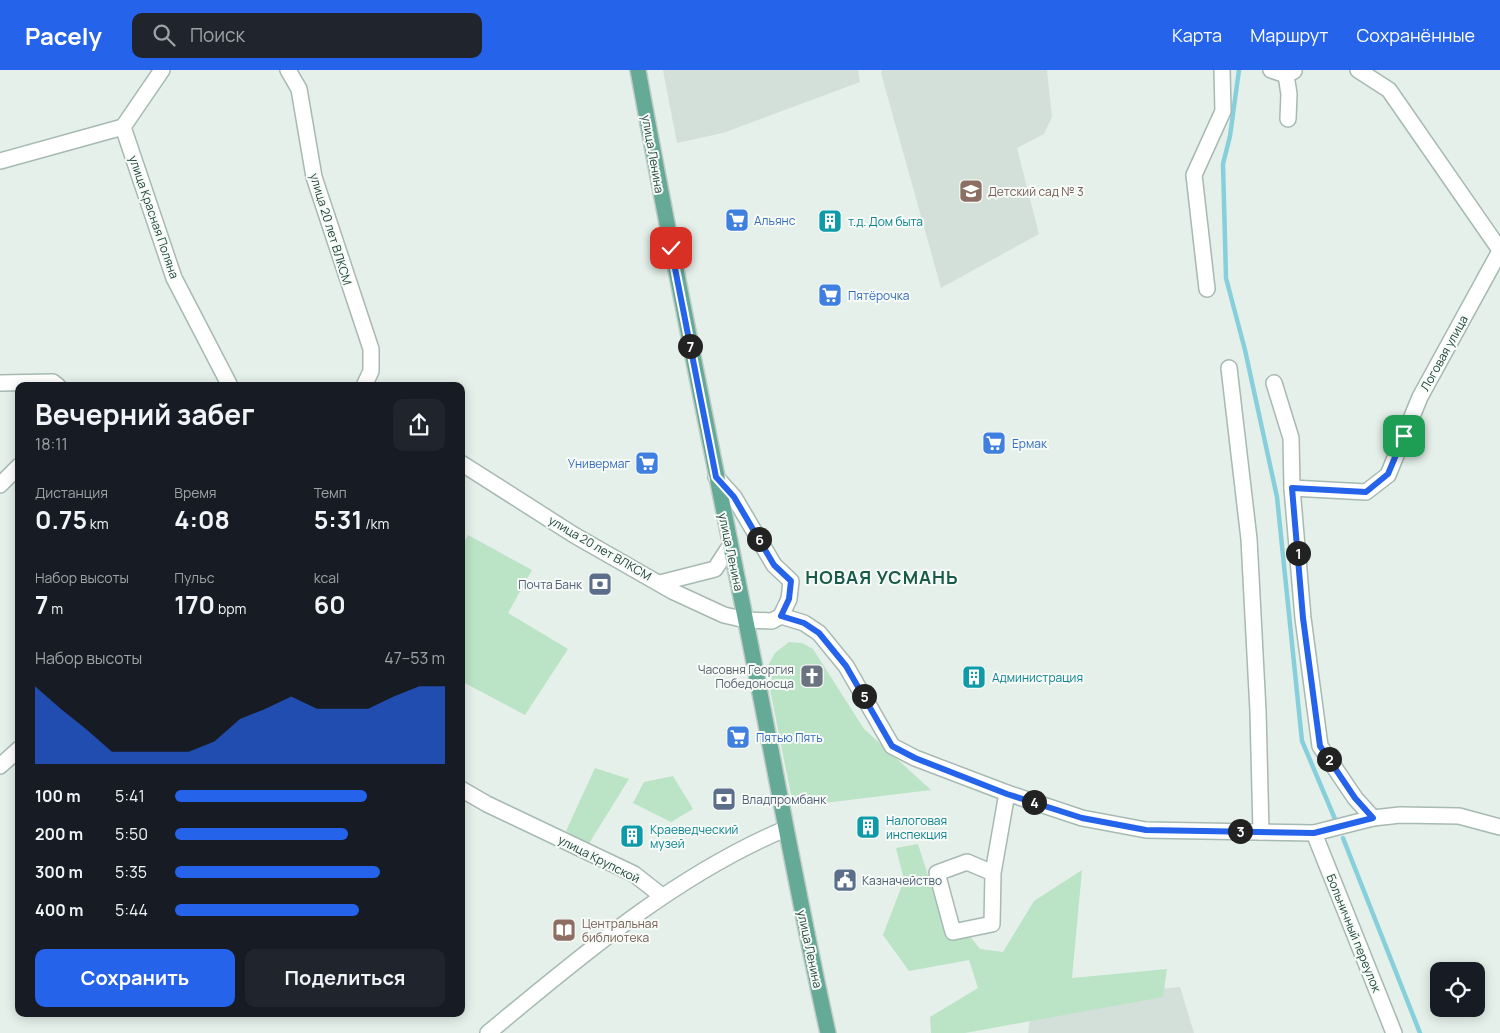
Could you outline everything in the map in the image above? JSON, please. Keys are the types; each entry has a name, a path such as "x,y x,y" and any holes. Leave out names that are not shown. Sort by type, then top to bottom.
{"main road":[{"name":"улица Ленина","path":"638,70 682,308 746,620 785,829 828,1033"}],"street":[{"path":"0,161 123,127 162,70"},
{"name":"улица 20 лет ВЛКСМ","path":"288,70 299,89 314,177 371,349 371,371 366,382"},
{"path":"1208,289 1194,175 1223,111 1222,70"},
{"path":"1271,70 1290,73 1288,119"},
{"name":"Логовая улица","path":"1292,488 1366,492 1388,474 1420,397 1500,251 1389,90 1358,70"},
{"name":"улица Красная Поляна","path":"123,127 174,278 228,382"},
{"path":"1229,368 1249,539 1258,711 1261,832"},
{"path":"0,383 15,383"},
{"path":"1274,383 1291,438 1292,488 1303,618 1320,746 1355,798 1373,818"},
{"name":"улица 20 лет ВЛКСМ","path":"465,466 574,535 660,583 724,615 746,620 772,620 781,616"},
{"path":"0,486 15,470"},
{"path":"716,477 734,497 774,565 791,581 789,599 781,616 804,623 819,633 846,666 892,746 915,758 1007,794 1082,818 1146,830 1314,833 1373,818 1400,815 1459,816 1500,827"},
{"path":"660,583 715,569 730,546"},
{"path":"0,766 15,753"},
{"name":"улица Крупской","path":"465,791 487,804 634,874 662,896"},
{"path":"993,873 966,862 937,873 953,932 992,924 993,873 1007,794"},
{"path":"488,1033 589,950 662,896 732,855 785,829"},
{"name":"Больничный переулок","path":"1314,833 1394,1033"}],"shaded area":[{"path":"663,70 858,70 860,82 723,133 677,143"},
{"name":"Детский сад № 3","path":"882,70 1047,70 1052,117 1044,134 1017,148 1039,234 941,288 881,73"},
{"path":"1180,987 1194,1033 1028,1033 1033,1001"}],"green space":[{"path":"468,535 532,570 508,613 568,649 525,715 465,683 465,541"},
{"path":"789,642 802,643 813,649 864,729 931,790 799,806 792,800 766,669 775,653"},
{"path":"595,768 629,779 588,845 566,831"},
{"path":"673,776 693,809 671,822 633,803 644,782"},
{"path":"918,844 947,936 969,935 980,949 1003,952 1034,901 1082,870 1072,978 1167,969 1163,997 965,1033 931,1033 930,1017 978,988 969,960 909,971 883,935 904,880 896,848"}],"waterway":[{"path":"1239,70 1230,136 1223,164 1226,278 1245,350 1277,497 1302,741 1335,819"},
{"path":"1343,838 1420,1033"}],"place":[{"name":"Детский сад № 3","path":"971,191"},
{"name":"Альянс","path":"737,220"},
{"name":"т.д. Дом быта","path":"830,221"},
{"name":"Пятёрочка","path":"830,295"},
{"name":"Ермак","path":"994,443"},
{"name":"Универмаг","path":"647,463"},
{"name":"Почта Банк","path":"600,584"},
{"name":"Часовня Георгия Победоносца","path":"812,676"},
{"name":"Администрация","path":"974,677"},
{"name":"Пятью Пять","path":"738,737"},
{"name":"Владпромбанк","path":"724,799"},
{"name":"Налоговая инспекция","path":"868,827"},
{"name":"Краеведческий музей","path":"632,836"},
{"name":"Казначейство","path":"845,880"},
{"name":"Центральная библиотека","path":"564,930"}],"district":[{"name":"НОВАЯ УСМАНЬ","path":"882,577"}],"route":[{"path":"671,248 716,477 734,497 774,565 791,581 789,599 781,616 804,623 819,633 846,666 892,746 915,758 1007,794 1082,818 1146,830 1314,833 1373,818 1355,798 1320,746 1303,618 1292,488 1366,492 1388,474 1404,436"}]}
